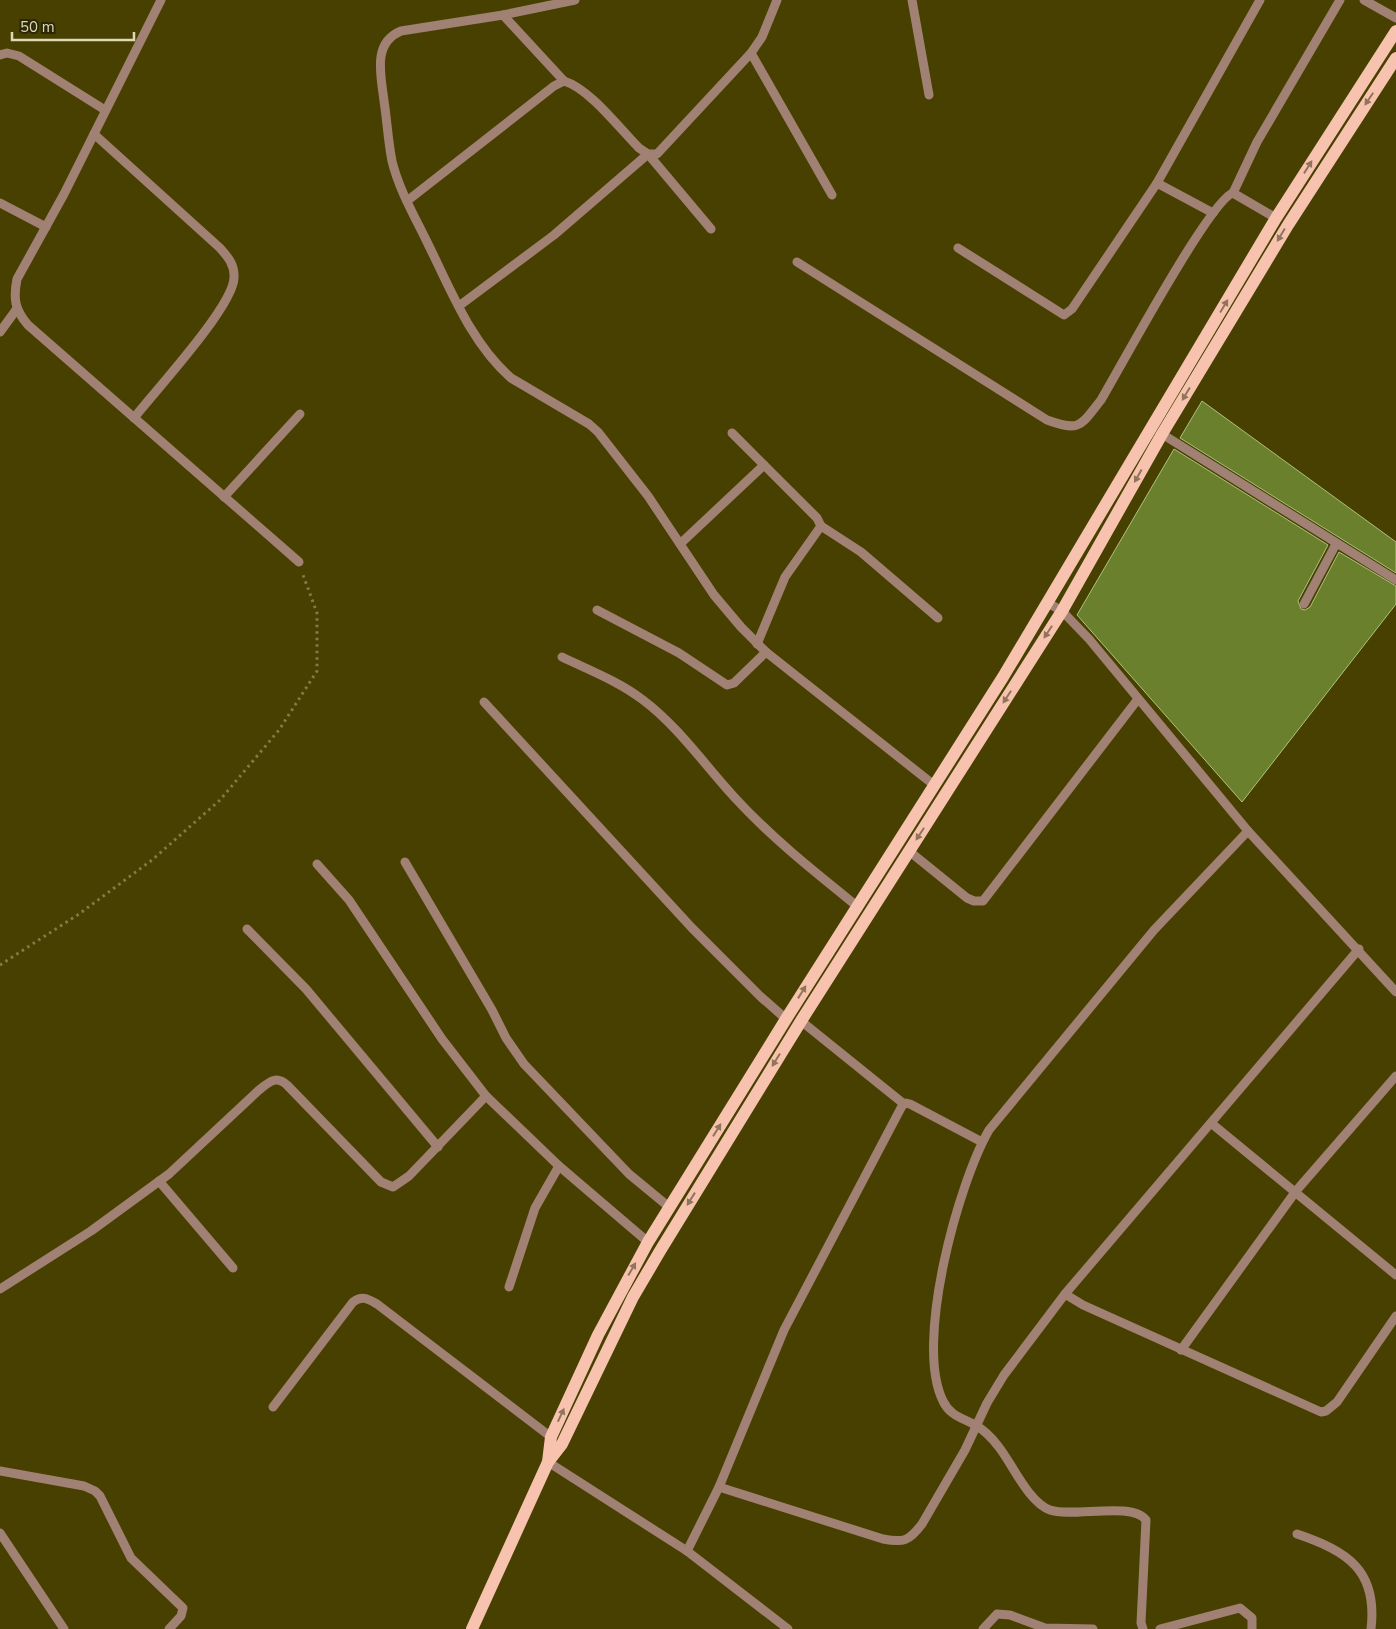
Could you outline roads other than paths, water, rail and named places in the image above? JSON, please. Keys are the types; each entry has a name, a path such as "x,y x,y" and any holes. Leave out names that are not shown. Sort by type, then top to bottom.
{"main road":[{"path":"548,1462 551,1437 598,1335 648,1242 1048,603 1276,218 1396,31"},
{"path":"472,1629 548,1462 562,1444 637,1289 801,1021 1062,611 1162,434 1288,225 1396,58"}],"street":[{"path":"162,0 46,227 17,279 14,292 16,310 28,325 298,562"},
{"path":"576,0 504,16 401,31 389,36 383,46 380,72 392,159 408,201 459,306 483,348 500,369 511,378 589,424 606,441 648,496 726,610 758,644 934,785"},
{"path":"459,306 554,234 648,154 657,154 664,149 751,53 762,37 777,0"},
{"path":"912,0 929,95"},
{"path":"958,248 1064,315 1072,309 1157,183 1260,0"},
{"path":"798,262 1047,420 1073,427 1082,423 1101,400 1196,237 1227,195 1233,193 1257,142 1340,0"},
{"path":"1364,0 1396,18"},
{"path":"504,16 564,81 573,84 586,94 639,148 648,154 711,229"},
{"path":"0,55 6,53 19,56 105,110"},
{"path":"751,53 832,194"},
{"path":"408,201 554,86 564,81"},
{"path":"94,134 220,248 231,261 234,278 229,294 214,318 134,418"},
{"path":"1157,183 1213,213"},
{"path":"1233,193 1276,218"},
{"path":"0,203 46,227"},
{"path":"0,332 16,310"},
{"path":"224,497 300,414"},
{"path":"732,433 817,518 821,526 861,552 938,618"},
{"path":"1162,434 1396,580"},
{"path":"680,544 764,465"},
{"path":"758,644 785,577 821,526"},
{"path":"1304,604 1336,544"},
{"path":"1048,603 1062,611 1089,639 1248,831 1359,949 1396,992"},
{"path":"597,610 679,653 727,685 734,683 766,652"},
{"path":"562,657 621,685 643,700 664,718 738,801 782,843 857,906"},
{"path":"909,851 967,898 974,901 983,901 1138,699"},
{"path":"484,702 692,928 761,997 786,1019"},
{"path":"1140,1628 1147,1522 1143,1516 1125,1512 1048,1510 1032,1496 999,1447 976,1425 956,1417 943,1401 934,1370 932,1339 946,1251 982,1142 1000,1115 1154,930 1248,831"},
{"path":"405,862 487,1001 506,1038 524,1064 629,1174 669,1207"},
{"path":"317,864 349,900 442,1038 486,1096 559,1166 648,1242"},
{"path":"247,929 306,989 438,1147"},
{"path":"719,1487 899,1542 906,1540 922,1524 965,1450 976,1425 1004,1375 1065,1294 1359,949"},
{"path":"801,1021 904,1104 910,1104 982,1142"},
{"path":"1181,1350 1296,1191 1396,1076"},
{"path":"0,1289 91,1232 159,1181 259,1090 274,1079 279,1079 287,1085 381,1182 393,1187 409,1176 486,1096"},
{"path":"687,1551 719,1487 784,1330 904,1104"},
{"path":"1211,1123 1396,1275"},
{"path":"509,1287 534,1208 559,1166"},
{"path":"159,1181 233,1268"},
{"path":"1065,1294 1083,1305 1321,1412 1326,1411 1337,1402 1396,1316"},
{"path":"273,1407 353,1302 358,1298 365,1298 385,1310 551,1437"},
{"path":"548,1462 687,1551 788,1629"},
{"path":"0,1471 84,1486 100,1496 137,1566 183,1608 181,1616 169,1629"},
{"path":"0,1532 64,1629"},
{"path":"1297,1534 1327,1544 1344,1554 1355,1566 1372,1599 1370,1629"},
{"path":"1160,1629 1240,1608 1252,1618 1252,1629"},
{"path":"983,1629 997,1614 1010,1615 1045,1628 1093,1629"}]}
